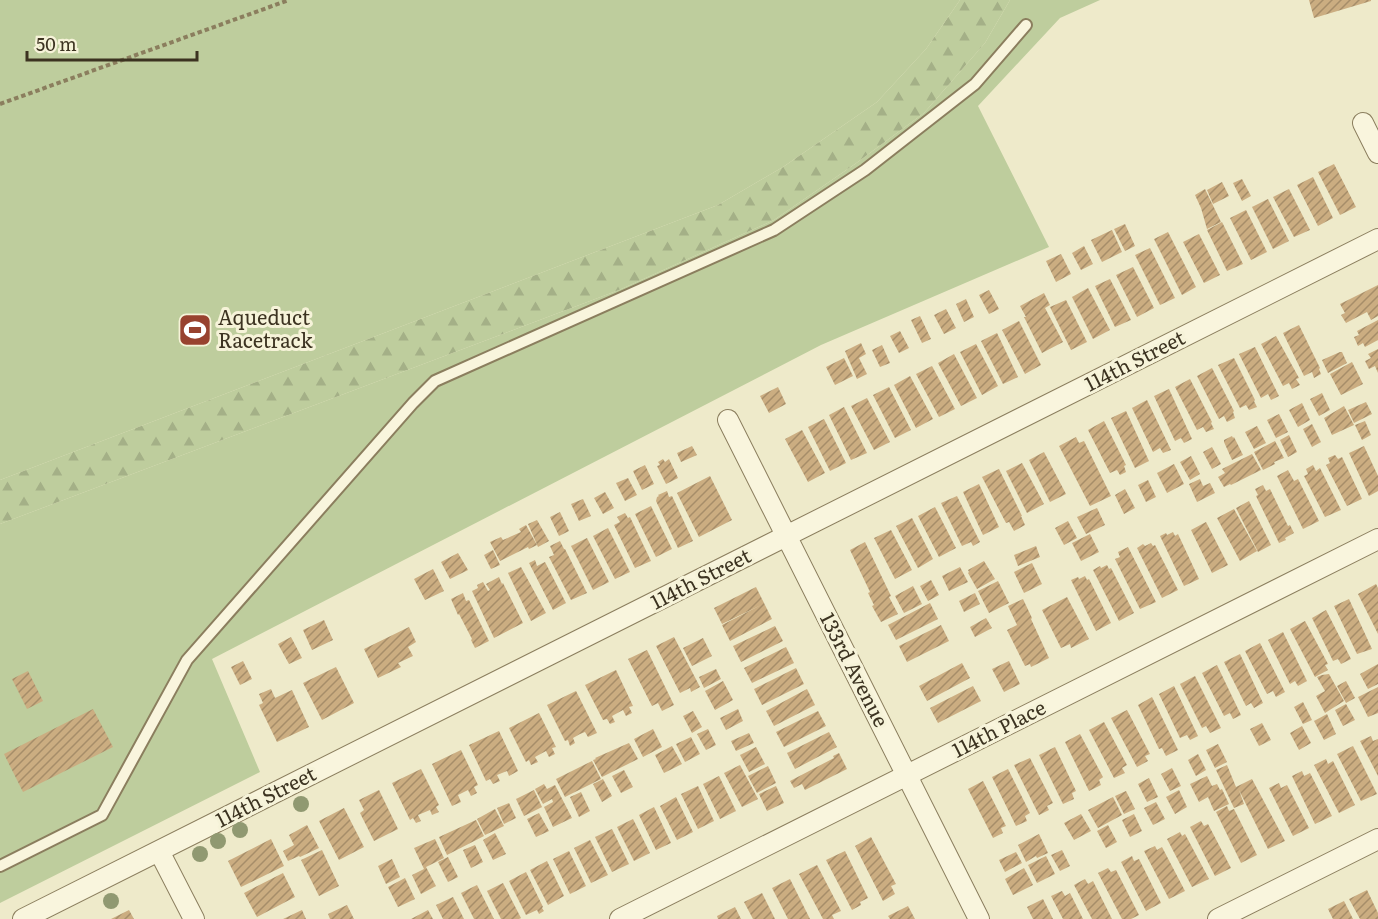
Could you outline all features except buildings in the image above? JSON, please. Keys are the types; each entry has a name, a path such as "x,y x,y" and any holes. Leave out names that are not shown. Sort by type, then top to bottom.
{"street":[{"path":"1363,123 1378,153"},
{"name":"114th Street","path":"23,919 1378,239"},
{"name":"133rd Avenue","path":"729,420 979,919"},
{"name":"114th Place","path":"620,919 1378,539"},
{"path":"1218,919 1378,839"},
{"path":"159,851 194,919"}],"lane":[{"path":"0,866 102,815 187,660 413,403 435,381 774,230 865,170 975,84 1026,25"}],"path":[{"path":"0,104 289,0"}],"green space":[{"name":"Aqueduct Racetrack","path":"0,0 960,0 926,49 877,102 783,167 718,205 0,480"},
{"path":"960,0 1010,0 985,43 924,113 774,220 619,290 0,524 0,480 718,205 783,167 877,102 926,49"},
{"name":"Aqueduct Racetrack","path":"1010,0 1100,0 1060,18 978,106 1049,247 821,345 212,659 260,772 0,903 0,524 619,290 774,220 924,113 985,43"}],"place":[{"name":"Aqueduct Racetrack","path":"195,330"}]}
